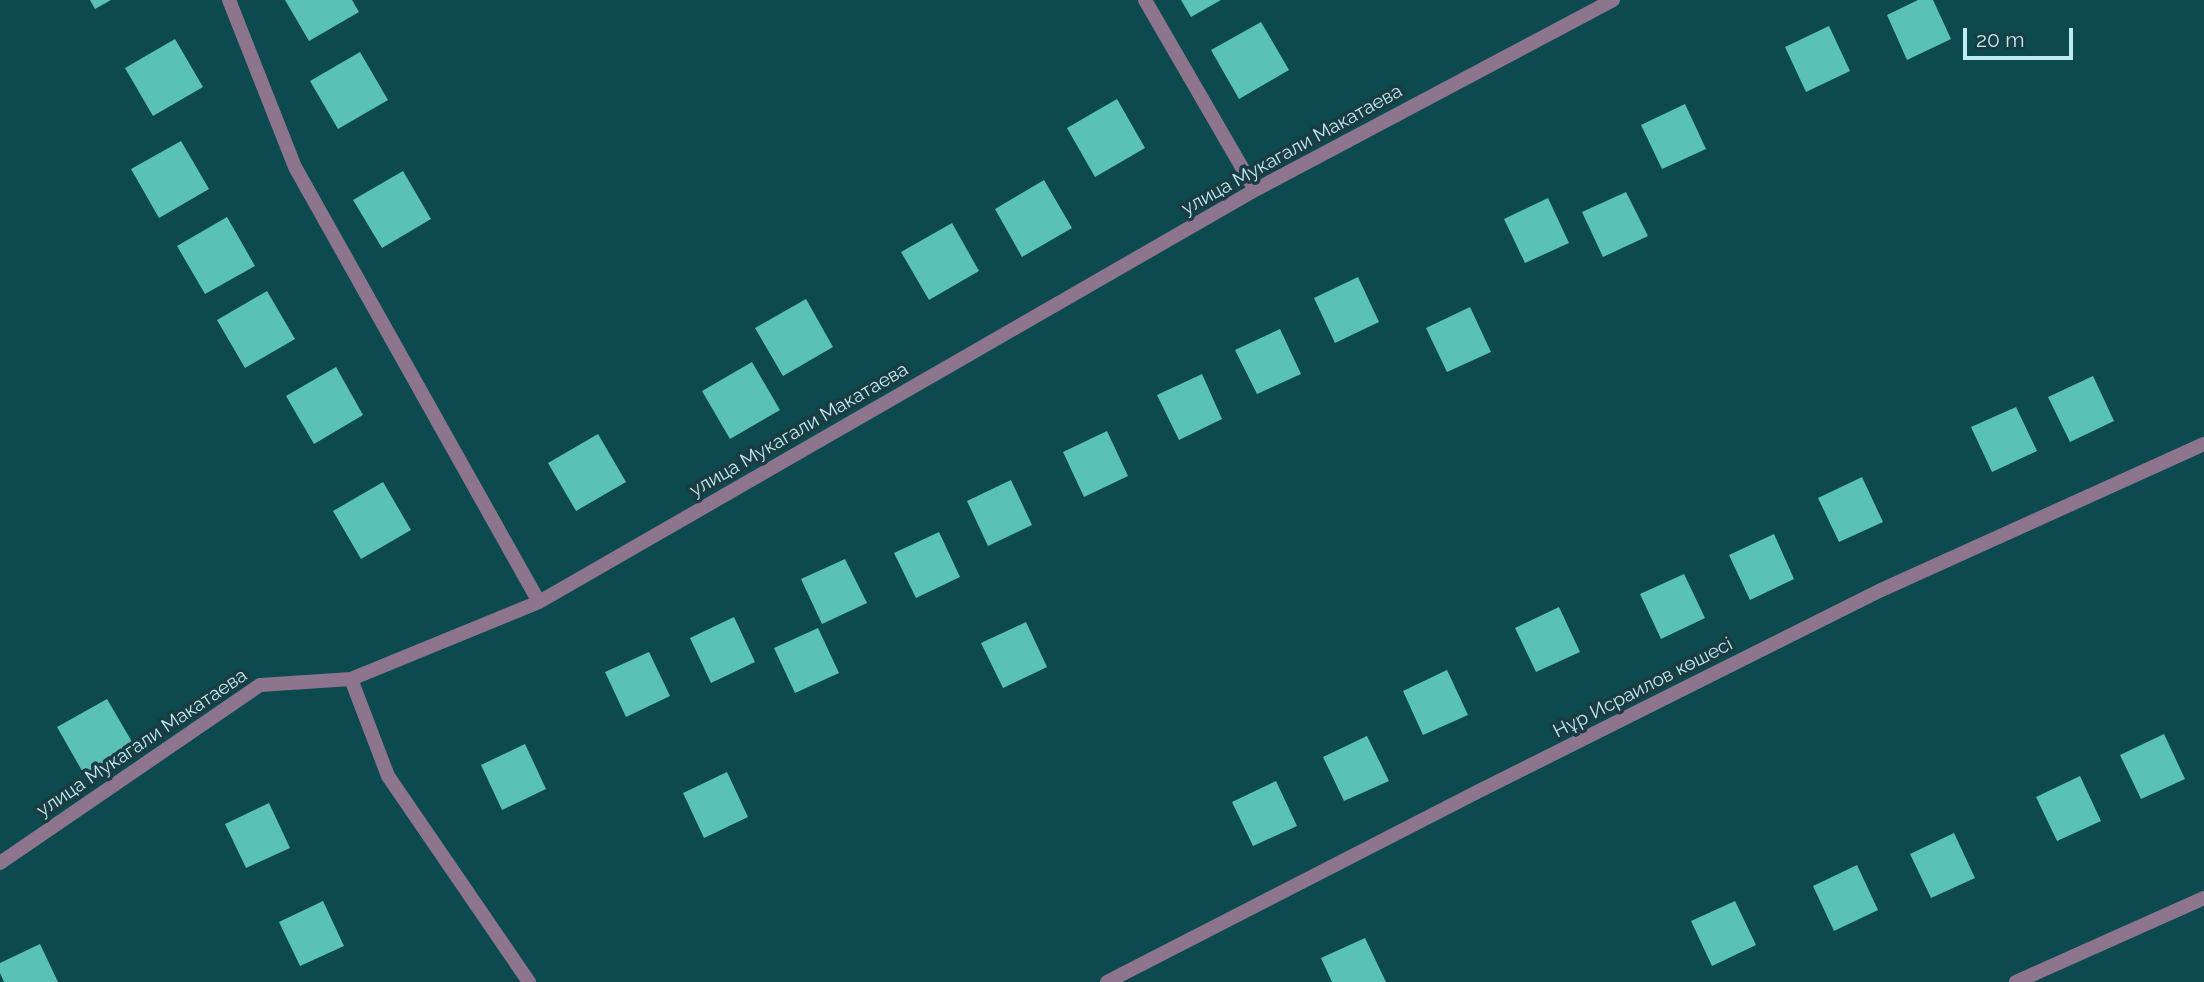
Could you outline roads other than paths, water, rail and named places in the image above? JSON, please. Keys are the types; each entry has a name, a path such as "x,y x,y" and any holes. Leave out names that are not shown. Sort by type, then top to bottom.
{"street":[{"path":"229,0 295,167 539,602"},
{"path":"1145,0 1255,190"},
{"name":"улица Мукагали Макатаева","path":"0,863 260,685 351,679 539,602 1255,190 1612,0"},
{"name":"Нұр Исраилов көшесі","path":"1107,982 1479,791 1879,591 2204,444"},
{"path":"351,679 388,776 529,982"},
{"path":"2016,982 2204,898"}]}
